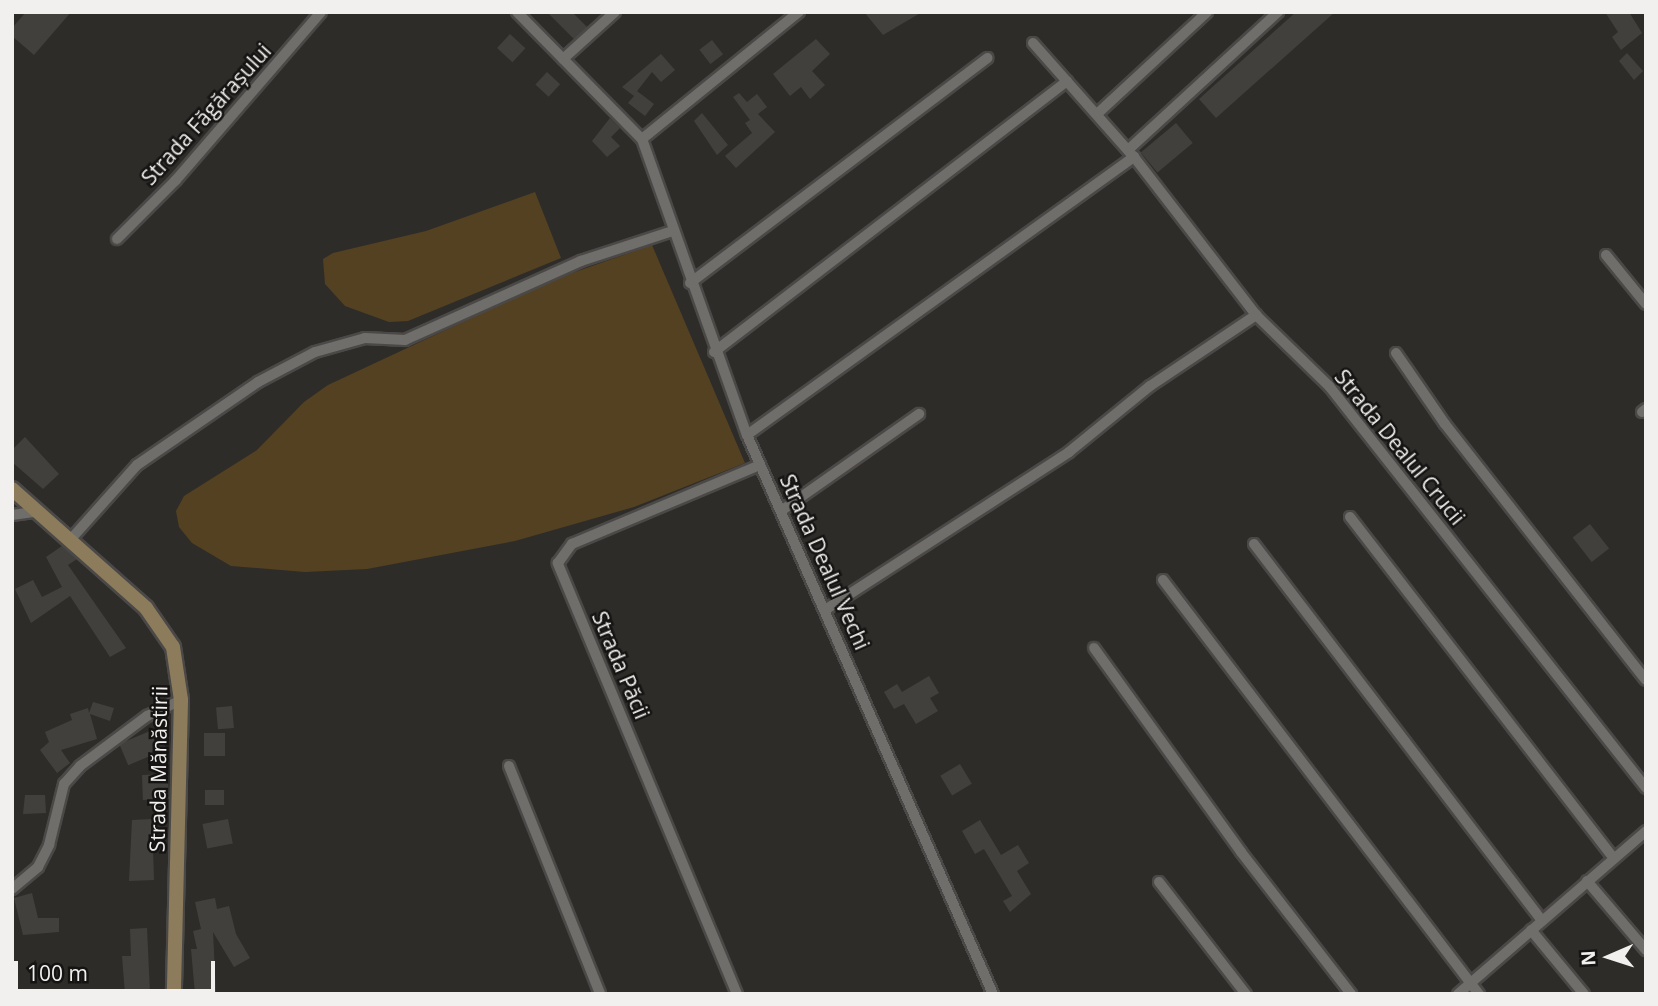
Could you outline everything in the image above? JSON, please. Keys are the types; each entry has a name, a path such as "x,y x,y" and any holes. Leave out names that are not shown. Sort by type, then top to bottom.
{"street":[{"name":"Strada Făgărașului","path":"117,239 176,180 321,12"},
{"path":"517,12 642,138 799,12"},
{"path":"563,59 615,12"},
{"path":"1097,114 1207,12"},
{"path":"747,435 1131,153 1278,12"},
{"name":"Strada Dealul Crucii","path":"1033,43 1131,153 1256,315 1329,386 1646,788"},
{"path":"690,283 987,58"},
{"path":"714,352 1067,81"},
{"name":"Strada Dealul Vechi","path":"642,138 714,352 747,435 993,994"},
{"path":"71,539 137,465 258,382 315,352 365,338 405,340 581,261 673,231"},
{"path":"1606,255 1646,303"},
{"path":"825,610 1069,452 1150,386 1256,315"},
{"path":"1396,353 1454,435 1646,680"},
{"path":"781,511 919,414"},
{"name":"Strada Păcii","path":"737,994 558,563 561,552 572,544 760,465"},
{"name":"Strada Mănăstirii","path":"12,489 71,539 162,625 180,672 174,994"},
{"path":"12,515 39,511"},
{"path":"1350,517 1614,858"},
{"path":"1254,544 1541,920"},
{"path":"1163,580 1479,994"},
{"path":"1094,648 1241,852 1351,994"},
{"path":"12,890 38,867 49,845 64,784 80,766 147,716 181,700"},
{"path":"509,766 600,994"},
{"path":"1458,994 1646,831"},
{"path":"1587,881 1646,950"},
{"path":"1159,882 1246,994"},
{"path":"1531,930 1584,994"}],"shaded area":[{"path":"535,192 561,258 408,321 389,322 345,306 325,284 323,259 333,253 426,231"},
{"path":"652,245 745,463 634,507 515,541 367,569 305,572 231,566 192,543 179,527 176,511 184,496 257,450 304,402 328,385 555,279"}],"building":[{"path":"26,12 71,12 34,55 12,36 12,28"},
{"path":"547,12 572,12 587,27 574,39"},
{"path":"864,12 922,12 883,35"},
{"path":"1296,12 1335,12 1216,118 1199,99"},
{"path":"1605,12 1629,12 1642,33 1621,50 1612,37 1618,32"},
{"path":"510,34 525,48 512,62 497,48"},
{"path":"816,39 830,54 812,71 825,85 810,99 801,87 790,96 773,74"},
{"path":"712,40 723,54 710,64 699,50"},
{"path":"1627,53 1643,71 1634,80 1619,61"},
{"path":"661,54 675,70 661,82 652,72 637,91 654,104 645,116 628,103 634,96 622,87"},
{"path":"547,72 560,84 549,97 535,84"},
{"path":"739,93 747,102 757,94 767,107 758,114 775,132 736,168 725,156 752,133 745,123 750,120 733,97"},
{"path":"702,113 728,145 717,155 694,121"},
{"path":"610,118 620,128 611,137 620,146 607,157 592,141"},
{"path":"1176,123 1193,143 1157,172 1141,153"},
{"path":"25,437 59,474 43,489 12,462 12,450"},
{"path":"1590,524 1609,548 1592,562 1573,538"},
{"path":"62,546 77,559 68,565 126,648 110,657 70,596 31,623 15,589 33,580 42,597 62,587 46,557"},
{"path":"929,676 939,693 930,698 938,711 916,724 904,704 894,709 884,692 897,684 902,692"},
{"path":"93,702 114,708 110,721 90,714 97,739 61,750 70,763 57,773 40,750 49,742 45,732 72,720 70,714 88,708 89,713"},
{"path":"232,706 234,728 218,729 216,707"},
{"path":"157,728 166,749 128,765 119,744"},
{"path":"204,733 225,733 225,756 204,756"},
{"path":"960,764 972,784 952,796 940,776"},
{"path":"168,774 169,799 143,800 142,775"},
{"path":"205,790 224,790 224,805 205,805"},
{"path":"25,795 45,795 46,813 23,814"},
{"path":"152,819 154,880 129,881 132,820"},
{"path":"228,819 233,844 207,849 202,824"},
{"path":"980,820 1001,855 1018,845 1029,863 1017,871 1031,894 1010,912 1003,901 1012,896 984,849 975,854 962,831"},
{"path":"32,893 38,918 59,918 59,932 23,935 14,898"},
{"path":"215,898 217,909 229,906 236,934 250,958 234,967 213,932 216,994 195,994 191,949 197,949 193,931 201,929 195,902"},
{"path":"147,928 150,993 125,994 122,956 131,956 130,929"}]}
